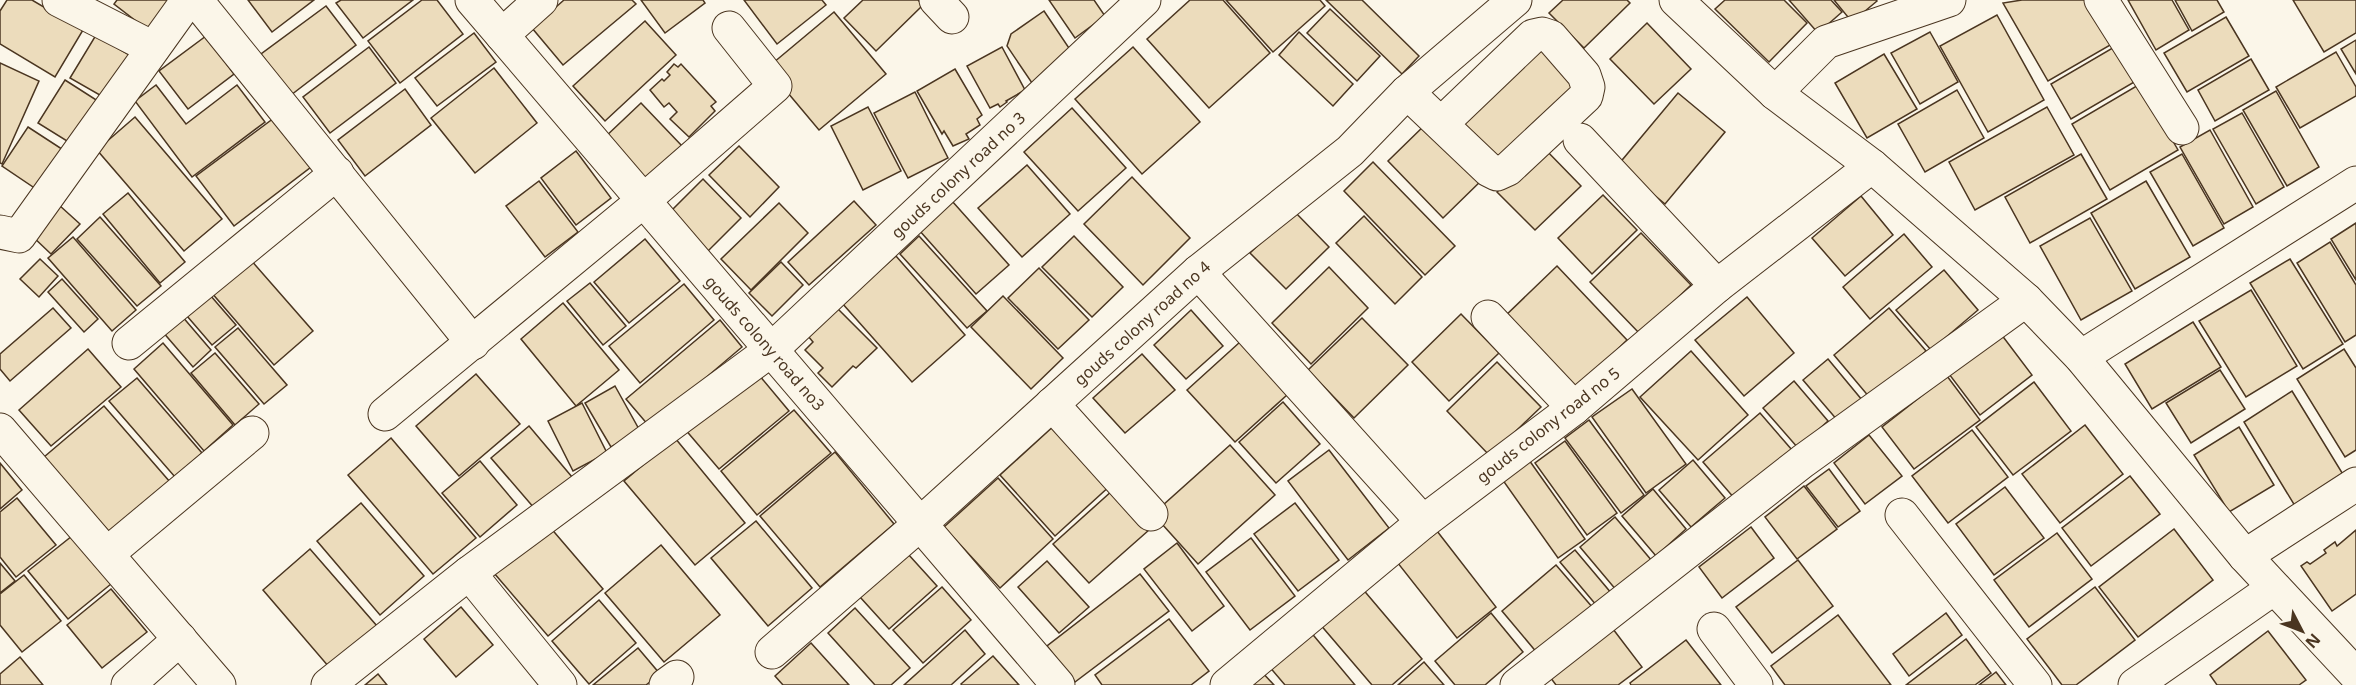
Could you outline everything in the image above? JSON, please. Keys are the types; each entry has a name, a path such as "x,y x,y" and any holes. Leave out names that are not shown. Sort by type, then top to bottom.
{"street":[{"path":"59,0 153,48"},
{"path":"0,232 19,236 188,0"},
{"path":"196,0 473,343"},
{"name":"gouds colony road no3","path":"472,0 1058,685"},
{"path":"502,35 541,0"},
{"name":"gouds colony road no 3","path":"328,685 469,573 771,350 1144,0"},
{"name":"gouds colony road no 4","path":"772,652 920,524 1198,272 1350,151 1407,92 1515,0"},
{"path":"1676,0 1775,93 1872,166 2026,300 2081,357 2245,556 2356,675"},
{"path":"1775,93 1826,42 1948,0"},
{"path":"2102,0 2182,128"},
{"path":"385,414 643,201 775,86 729,28"},
{"path":"1407,92 1489,170 1497,174 1508,169 1586,96 1588,87 1584,75 1551,37 1542,34 1533,36 1441,124"},
{"path":"1466,42 1494,74"},
{"path":"1580,140 1717,286"},
{"name":"gouds colony road no 5","path":"1227,685 1423,522 1574,408 1717,286 1872,166"},
{"path":"129,343 337,173"},
{"path":"2081,357 2356,183"},
{"path":"1198,272 1423,522"},
{"path":"1516,685 1803,461 2026,300"},
{"path":"1488,317 1574,408"},
{"path":"1052,404 1151,514"},
{"path":"0,430 219,685"},
{"path":"107,554 252,433"},
{"path":"2245,556 2356,484"},
{"path":"1902,515 2035,685"},
{"path":"469,573 560,685"},
{"path":"2135,685 2274,588"},
{"path":"1714,629 1756,685"},
{"path":"128,685 180,639"}],"building":[{"path":"7,0 32,0 83,30 55,77 0,44 0,11"},
{"path":"117,0 168,0 149,31 114,4"},
{"path":"248,0 314,0 272,32"},
{"path":"341,0 413,0 363,38 336,3"},
{"path":"422,0 437,0 463,34 400,83 368,41"},
{"path":"564,0 632,0 636,4 563,65 532,28"},
{"path":"641,0 703,0 705,3 665,33"},
{"path":"744,0 822,0 826,5 777,44"},
{"path":"863,0 918,0 923,5 876,51 844,18"},
{"path":"1049,0 1094,0 1105,16 1075,38"},
{"path":"1190,0 1223,0 1270,53 1209,108 1147,39"},
{"path":"1226,0 1320,0 1325,6 1273,52"},
{"path":"1326,0 1362,0 1419,56 1402,74"},
{"path":"1563,0 1627,0 1630,3 1584,48 1549,13"},
{"path":"1725,0 1784,0 1807,23 1769,62 1715,9"},
{"path":"1789,0 1831,0 1842,12 1818,33"},
{"path":"1834,0 1876,0 1877,1 1852,22"},
{"path":"2022,0 2087,0 2112,44 2048,81 2003,3"},
{"path":"2128,0 2172,0 2189,30 2156,50"},
{"path":"2175,0 2217,0 2224,12 2192,31"},
{"path":"2293,0 2356,0 2356,33 2324,52"},
{"path":"326,6 356,45 291,95 261,54"},
{"path":"1330,9 1380,56 1357,81 1307,33"},
{"path":"1044,11 1073,54 1032,83 1007,46 1011,34"},
{"path":"834,12 886,74 819,130 767,68"},
{"path":"1997,15 2044,100 1988,132 1940,46"},
{"path":"2226,17 2249,56 2187,92 2164,53"},
{"path":"645,21 676,55 605,121 573,86"},
{"path":"1647,23 1691,69 1654,104 1610,59"},
{"path":"1299,32 1353,84 1333,106 1279,55"},
{"path":"1930,32 1958,82 1920,104 1891,53"},
{"path":"474,33 496,62 437,106 415,78"},
{"path":"96,35 131,56 105,98 70,78"},
{"path":"206,36 234,74 188,109 159,71"},
{"path":"2356,40 2356,74 2341,49"},
{"path":"1540,42 1581,84 1500,163 1459,120"},
{"path":"2116,46 2136,81 2071,119 2051,84"},
{"path":"369,47 396,83 330,133 303,97"},
{"path":"1002,47 1025,90 1000,107 998,104 990,108 967,66"},
{"path":"1133,47 1200,122 1142,174 1075,99"},
{"path":"2336,52 2356,87 2356,96 2300,128 2276,87"},
{"path":"1884,54 1917,109 1867,138 1835,83"},
{"path":"2251,59 2269,90 2215,121 2198,90"},
{"path":"0,63 39,81 2,164 0,163"},
{"path":"674,64 678,67 681,64 716,102 711,106 715,111 689,137 670,119 677,112 669,103 664,107 650,90 670,75 667,72"},
{"path":"494,68 537,123 475,173 431,118"},
{"path":"955,69 982,115 977,119 980,125 966,134 969,139 953,146 944,131 942,134 917,91"},
{"path":"65,80 101,103 75,146 38,123"},
{"path":"2140,84 2178,150 2110,190 2072,124"},
{"path":"156,85 186,124 237,85 265,122 192,177 135,101"},
{"path":"405,89 431,125 365,176 338,140"},
{"path":"1957,90 1984,138 1925,172 1898,124"},
{"path":"2276,91 2319,167 2287,186 2243,110"},
{"path":"915,92 948,158 908,178 874,113"},
{"path":"1678,93 1725,132 1665,204 1618,165"},
{"path":"641,103 682,146 645,182 603,139"},
{"path":"868,107 901,171 863,190 831,126"},
{"path":"2047,107 2074,155 1975,210 1949,162"},
{"path":"1072,108 1126,168 1078,211 1024,152"},
{"path":"2242,113 2284,187 2256,204 2213,129"},
{"path":"135,117 222,219 184,251 97,150"},
{"path":"274,118 311,167 234,226 196,176"},
{"path":"1429,121 1487,175 1443,218 1388,161"},
{"path":"28,127 68,153 42,193 2,166"},
{"path":"2210,130 2253,207 2224,224 2180,147"},
{"path":"739,146 779,187 750,217 709,175"},
{"path":"1543,147 1581,186 1535,230 1497,192"},
{"path":"576,151 611,198 576,225 541,178"},
{"path":"2081,154 2107,199 2030,243 2005,197"},
{"path":"2182,154 2224,228 2193,246 2150,172"},
{"path":"1373,162 1455,246 1425,275 1344,191"},
{"path":"1027,165 1070,214 1022,257 978,208"},
{"path":"1132,177 1190,238 1143,285 1084,224"},
{"path":"703,179 741,218 708,251 670,212"},
{"path":"539,181 578,232 545,257 506,206"},
{"path":"2146,181 2190,257 2135,289 2091,213"},
{"path":"128,193 185,262 160,283 103,214"},
{"path":"1603,195 1637,230 1592,274 1558,238"},
{"path":"1861,196 1893,235 1845,276 1812,238"},
{"path":"854,201 876,225 809,285 788,262"},
{"path":"952,201 1009,265 976,294 919,230"},
{"path":"779,203 808,233 751,290 721,259"},
{"path":"59,205 80,224 51,254 30,234"},
{"path":"1294,211 1329,247 1286,289 1250,253"},
{"path":"1364,216 1422,277 1395,304 1336,243"},
{"path":"100,217 161,286 137,306 77,239"},
{"path":"2090,218 2132,291 2081,320 2040,246"},
{"path":"2356,223 2356,280 2331,239"},
{"path":"1641,233 1691,285 1640,334 1590,282"},
{"path":"1904,234 1932,267 1870,319 1843,287"},
{"path":"919,236 987,311 967,328 900,254"},
{"path":"1074,236 1123,287 1092,317 1042,267"},
{"path":"73,237 136,310 112,331 48,258"},
{"path":"645,239 680,281 629,323 594,282"},
{"path":"2330,242 2356,285 2356,335 2345,342 2297,263"},
{"path":"896,256 965,335 912,382 842,303"},
{"path":"40,259 58,276 39,297 20,279"},
{"path":"250,259 313,331 274,365 211,292"},
{"path":"2290,259 2343,344 2303,369 2250,283"},
{"path":"781,262 803,285 772,316 749,293"},
{"path":"1557,266 1627,340 1573,393 1502,319"},
{"path":"1329,267 1368,308 1311,364 1272,323"},
{"path":"1039,268 1089,320 1058,349 1008,298"},
{"path":"1944,270 1978,310 1931,350 1896,310"},
{"path":"62,279 98,319 84,332 48,292"},
{"path":"590,283 626,326 603,345 567,301"},
{"path":"684,284 714,320 640,383 609,346"},
{"path":"2251,290 2297,366 2246,397 2199,321"},
{"path":"210,295 236,325 212,345 187,316"},
{"path":"1003,296 1063,358 1031,389 971,327"},
{"path":"1747,297 1794,353 1744,396 1695,340"},
{"path":"563,303 619,370 576,406 521,339"},
{"path":"53,308 71,328 10,381 0,369 0,354"},
{"path":"837,308 877,348 856,368 853,366 832,387 818,373 823,368 805,350 813,342 808,336"},
{"path":"1889,308 1926,351 1870,398 1834,355"},
{"path":"1191,310 1223,346 1186,379 1154,345"},
{"path":"1461,314 1499,353 1449,401 1412,362"},
{"path":"181,315 211,350 193,367 162,331"},
{"path":"1362,318 1408,365 1354,418 1308,370"},
{"path":"720,320 742,347 649,426 626,399"},
{"path":"2193,322 2221,367 2152,409 2125,364"},
{"path":"238,328 287,385 264,404 215,347"},
{"path":"2001,334 2032,375 1980,415 1949,374"},
{"path":"1240,342 1287,395 1235,442 1187,390"},
{"path":"163,343 233,425 204,451 134,369"},
{"path":"88,349 121,387 51,446 19,410"},
{"path":"2344,349 2356,368 2356,450 2345,457 2297,379"},
{"path":"1691,351 1748,415 1698,460 1640,397"},
{"path":"215,353 259,404 235,425 191,373"},
{"path":"1142,354 1175,390 1125,433 1093,398"},
{"path":"1828,359 1862,400 1838,421 1803,380"},
{"path":"1497,362 1541,407 1490,456 1447,411"},
{"path":"754,369 789,411 719,469 684,428"},
{"path":"2220,370 2245,409 2191,443 2166,403"},
{"path":"476,374 520,424 459,476 416,426"},
{"path":"1947,376 1980,420 1914,469 1882,427"},
{"path":"137,378 202,453 175,477 109,401"},
{"path":"1794,381 1828,421 1798,448 1763,408"},
{"path":"2034,382 2071,431 2013,475 1976,427"},
{"path":"615,386 640,431 611,447 585,403"},
{"path":"1632,389 1686,464 1646,493 1592,417"},
{"path":"2292,391 2344,476 2295,506 2244,422"},
{"path":"1283,402 1320,444 1276,483 1239,442"},
{"path":"582,403 607,453 573,471 548,421"},
{"path":"104,406 170,482 111,534 44,457"},
{"path":"794,410 831,453 757,515 721,471"},
{"path":"1760,413 1792,450 1735,499 1703,462"},
{"path":"1589,420 1644,495 1621,513 1565,438"},
{"path":"1057,423 1112,484 1055,536 1000,475"},
{"path":"2085,425 2123,474 2060,523 2022,474"},
{"path":"529,426 572,477 535,509 491,458"},
{"path":"2239,427 2274,485 2229,512 2194,455"},
{"path":"1972,430 2008,477 1948,523 1912,476"},
{"path":"1869,435 1902,476 1865,504 1834,463"},
{"path":"391,438 476,538 433,574 348,475"},
{"path":"675,438 745,523 695,565 624,481"},
{"path":"1565,441 1617,513 1587,535 1535,463"},
{"path":"1230,445 1275,495 1198,564 1153,514"},
{"path":"1329,450 1389,528 1348,560 1288,481"},
{"path":"835,452 894,524 820,587 760,516"},
{"path":"1529,460 1585,539 1558,558 1502,479"},
{"path":"1693,460 1725,498 1691,527 1659,490"},
{"path":"480,461 517,505 480,537 442,493"},
{"path":"0,463 22,490 0,509"},
{"path":"1829,469 1860,511 1838,527 1806,486"},
{"path":"2130,476 2160,514 2091,566 2062,528"},
{"path":"998,478 1053,539 1000,588 944,527"},
{"path":"1804,486 1837,529 1797,559 1765,517"},
{"path":"2005,487 2044,538 1994,575 1956,524"},
{"path":"1653,489 1686,529 1656,556 1622,516"},
{"path":"1113,490 1149,530 1089,583 1053,544"},
{"path":"17,498 56,545 16,577 0,557 0,512"},
{"path":"361,503 424,576 380,615 317,541"},
{"path":"1295,503 1339,560 1298,591 1254,534"},
{"path":"1615,517 1652,561 1617,591 1580,547"},
{"path":"756,521 812,588 768,626 711,558"},
{"path":"549,526 603,589 548,636 494,573"},
{"path":"1751,527 1774,558 1722,598 1699,567"},
{"path":"2174,529 2213,580 2138,637 2099,587"},
{"path":"2356,530 2356,594 2332,611 2301,566 2307,562 2310,564 2326,553 2324,550 2335,542 2337,546"},
{"path":"1437,531 1496,607 1457,638 1397,562"},
{"path":"2057,533 2092,579 2029,627 1994,580"},
{"path":"72,536 111,584 68,619 28,571"},
{"path":"1251,538 1295,596 1250,630 1206,572"},
{"path":"1177,543 1224,606 1192,631 1144,569"},
{"path":"661,545 720,615 664,662 605,593"},
{"path":"310,549 377,626 329,667 263,590"},
{"path":"1575,550 1612,594 1597,606 1560,562"},
{"path":"908,554 937,586 889,629 860,597"},
{"path":"1798,560 1833,606 1772,653 1736,607"},
{"path":"1047,561 1089,607 1059,633 1018,587"},
{"path":"0,563 15,581 0,593"},
{"path":"1556,565 1593,608 1538,654 1502,611"},
{"path":"1140,574 1169,611 1075,682 1047,646"},
{"path":"24,575 61,621 22,652 0,625 0,594"},
{"path":"942,587 971,620 923,663 893,630"},
{"path":"1361,587 1422,659 1392,685 1372,685 1319,623"},
{"path":"2095,587 2135,640 2076,685 2062,685 2027,639"},
{"path":"111,589 147,632 102,668 67,625"},
{"path":"599,600 636,643 589,684 552,641"},
{"path":"461,607 493,645 456,677 424,639"},
{"path":"855,608 910,668 891,685 875,685 828,633"},
{"path":"1491,613 1523,652 1485,685 1455,685 1435,661"},
{"path":"1946,613 1962,635 1909,676 1893,654"},
{"path":"1838,615 1891,685 1785,685 1771,666"},
{"path":"1169,619 1209,671 1191,685 1102,685 1095,675"},
{"path":"1613,629 1642,667 1618,685 1556,685 1550,677"},
{"path":"965,630 985,654 951,685 904,685"},
{"path":"1309,630 1355,685 1285,685 1268,665"},
{"path":"2268,631 2306,680 2299,685 2217,685 2210,675"},
{"path":"1966,639 1991,673 1975,685 1906,685"},
{"path":"1686,640 1721,685 1631,685 1630,683"},
{"path":"811,643 849,685 783,685 775,676"},
{"path":"638,648 660,674 646,685 593,685"},
{"path":"993,656 1019,685 961,684"},
{"path":"20,657 43,685 0,685 0,674"},
{"path":"1424,662 1444,685 1398,685"},
{"path":"1260,670 1274,685 1243,685"},
{"path":"1996,672 2006,685 1979,685"},
{"path":"378,674 387,685 365,685"}]}
